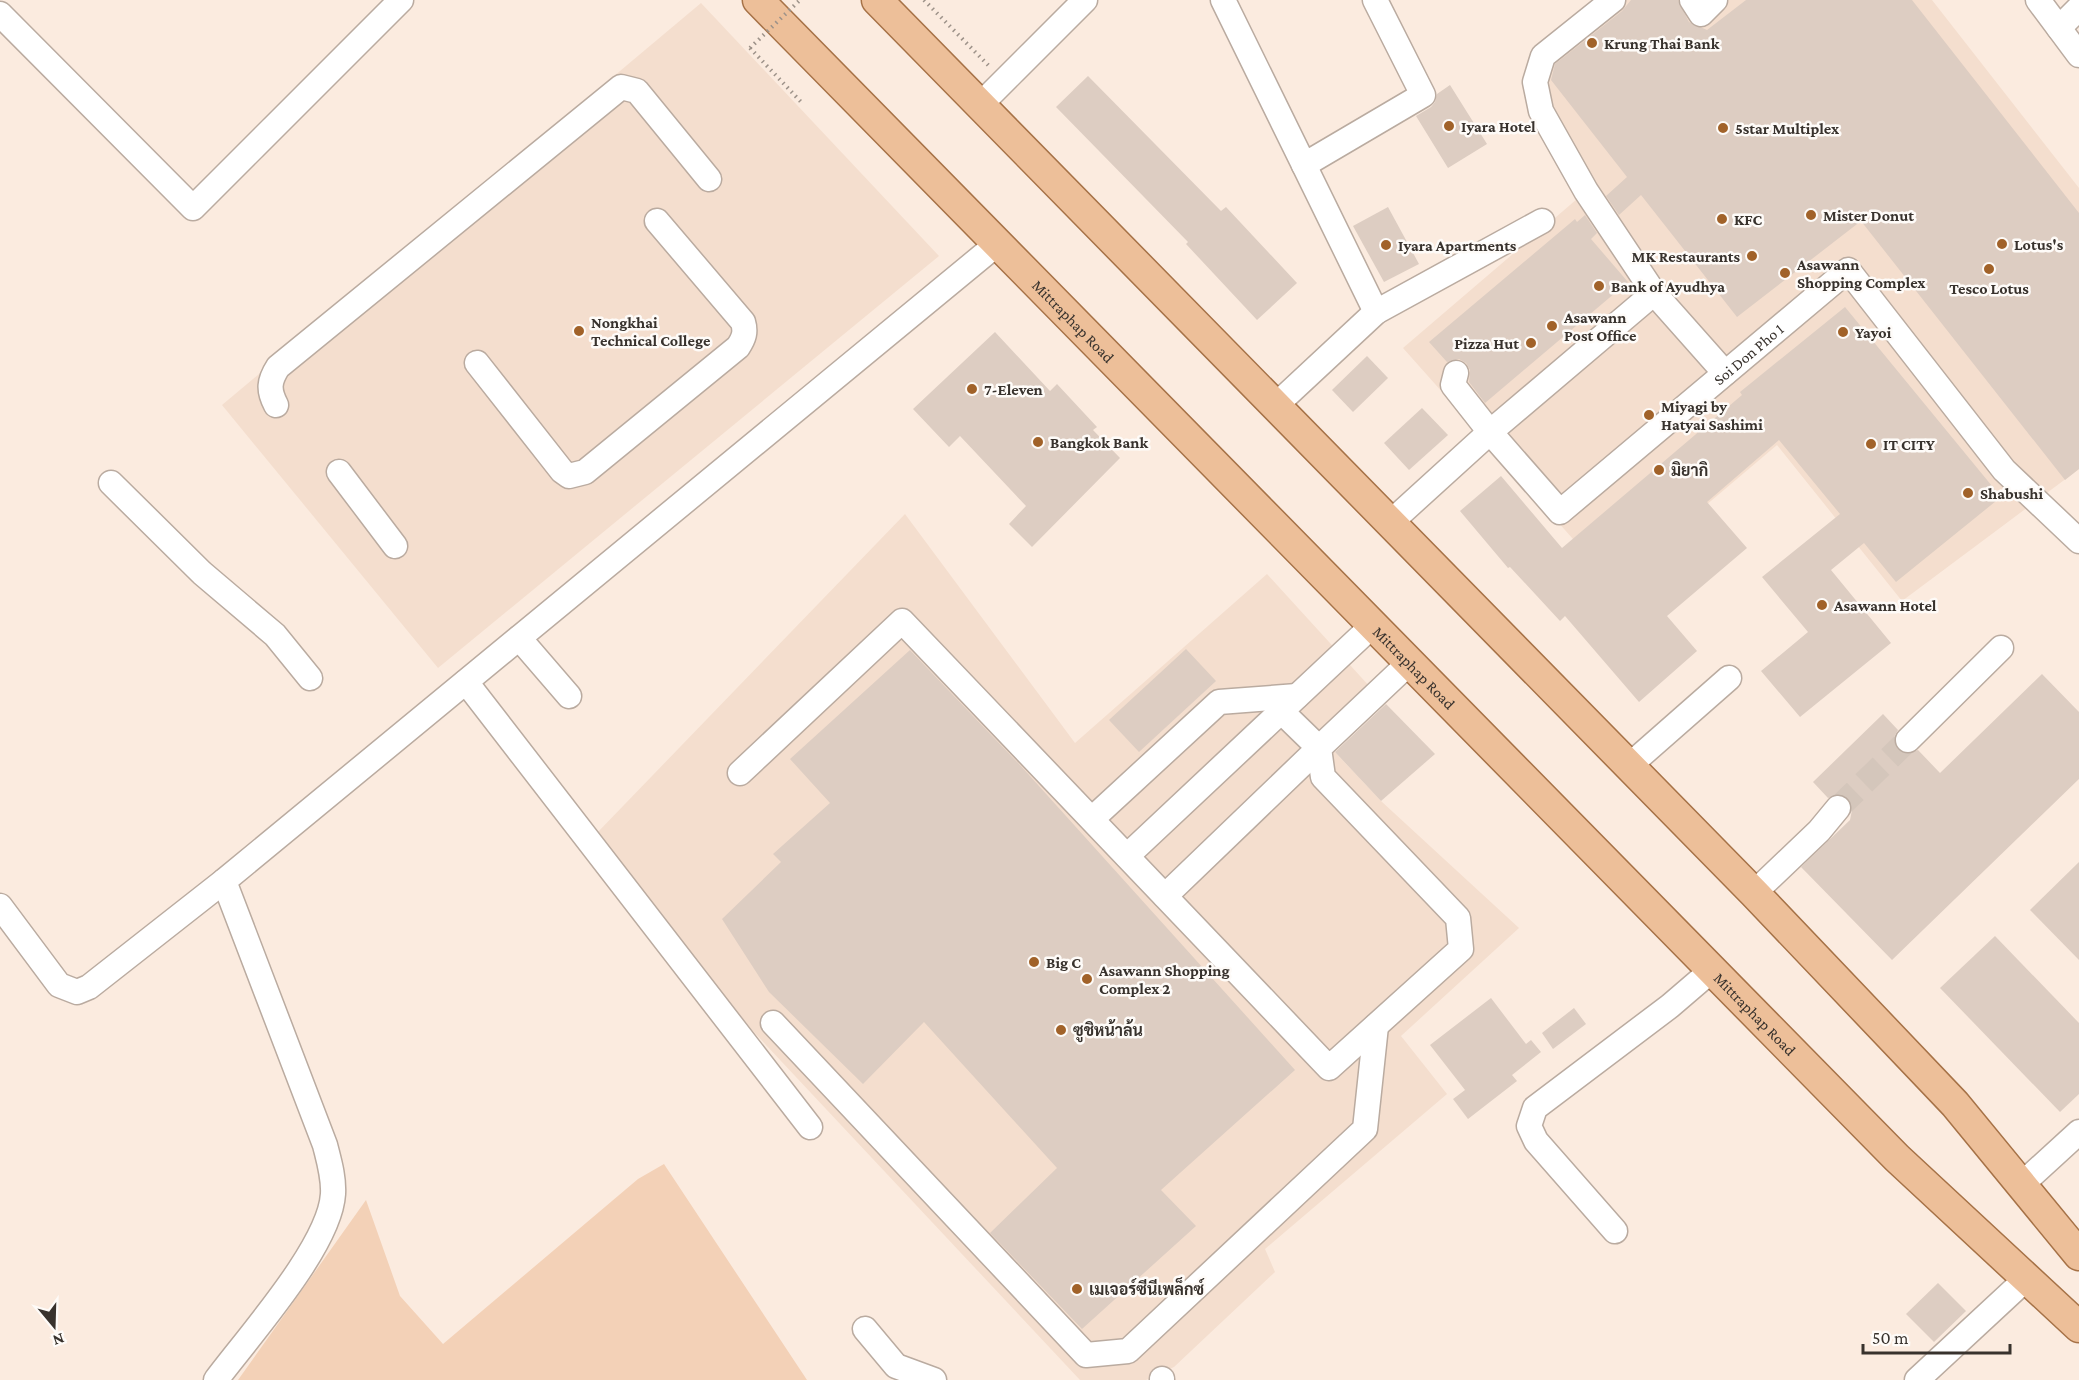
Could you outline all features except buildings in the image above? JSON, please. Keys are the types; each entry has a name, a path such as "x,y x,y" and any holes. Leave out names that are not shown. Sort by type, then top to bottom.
{"main road":[{"name":"Mittraphap Road","path":"758,0 1408,664 1897,1158 2079,1327"},
{"path":"877,0 1754,893 1955,1104 2079,1255"}],"street":[{"path":"0,14 193,208 400,0"},
{"path":"980,105 1085,0"},
{"path":"1223,0 1376,312"},
{"path":"1304,165 1423,95 1375,0"},
{"path":"1613,0 1543,56 1535,82 1541,111 1586,191 1654,293 1725,373"},
{"path":"1692,0 1701,14 1715,0"},
{"path":"2038,0 2079,56"},
{"path":"2059,28 2079,8"},
{"path":"276,405 270,393 271,378 278,367 621,87 637,91 709,179"},
{"path":"477,363 562,471 569,476 585,472 738,347 744,339 743,322 657,221"},
{"path":"1275,406 1376,312 1542,221"},
{"path":"0,906 59,985 77,992 89,987 224,881 997,244"},
{"name":"Soi Don Pho 1","path":"1490,432 1560,512 1848,270 2004,470 2079,541"},
{"path":"1391,522 1490,432 1654,293"},
{"path":"1456,373 1454,385 1490,432"},
{"path":"339,472 394,546"},
{"path":"111,483 202,573 275,635 310,678"},
{"path":"740,773 902,621 1329,1068 1461,949 1458,918 1323,777 1319,748 1289,703"},
{"path":"1127,856 1372,626"},
{"path":"519,639 569,696"},
{"path":"1908,740 2001,648"},
{"path":"1165,896 1408,664"},
{"path":"1630,765 1729,678"},
{"path":"466,682 810,1127"},
{"path":"1092,819 1219,702 1289,703"},
{"path":"1754,893 1819,831 1838,808"},
{"path":"216,1380 305,1261 325,1223 333,1196 332,1172 325,1145 224,881"},
{"path":"1615,1231 1536,1141 1529,1126 1535,1108 1670,1006 1712,970"},
{"path":"773,1023 1086,1355 1128,1351 1365,1129 1376,1026"},
{"path":"2021,1185 2079,1132"},
{"path":"1917,1380 2027,1278"},
{"path":"865,1329 896,1366 933,1380"}],"path":[{"path":"800,0 750,48 803,104"},
{"path":"924,0 1004,81"}],"shaded area":[{"name":"Asawann Shopping Complex","path":"1607,0 1714,0 1719,7 1729,0 1932,0 2079,188 2079,469 1902,601 1777,445 1613,584 1403,348 1577,199 1527,111 1528,58"},
{"name":"Nongkhai Technical College","path":"701,3 939,256 438,668 222,405"},
{"name":"Asawann Shopping Complex 2","path":"905,514 1075,743 1267,574 1381,699 1331,748 1381,801 1519,928 1401,1036 1447,1094 1265,1249 1275,1272 1174,1367 1146,1380 1080,1380 752,1030 596,834"},
{"path":"664,1164 807,1380 238,1380 366,1200 400,1296 443,1344 638,1179"}],"tunnel":[{"path":"1838,808 1908,740"}],"place":[{"name":"Krung Thai Bank","path":"1592,43"},
{"name":"Iyara Hotel","path":"1449,126"},
{"name":"5star Multiplex","path":"1723,128"},
{"name":"Mister Donut","path":"1811,215"},
{"name":"KFC","path":"1722,219"},
{"name":"Lotus's","path":"2002,244"},
{"name":"Iyara Apartments","path":"1386,245"},
{"name":"MK Restaurants","path":"1752,256"},
{"name":"Tesco Lotus","path":"1989,269"},
{"name":"Asawann Shopping Complex","path":"1785,273"},
{"name":"Bank of Ayudhya","path":"1599,286"},
{"name":"Asawann Post Office","path":"1552,326"},
{"name":"Nongkhai Technical College","path":"579,331"},
{"name":"Yayoi","path":"1843,332"},
{"name":"Pizza Hut","path":"1531,343"},
{"name":"7-Eleven","path":"972,389"},
{"name":"Miyagi by Hatyai Sashimi","path":"1649,415"},
{"name":"Bangkok Bank","path":"1038,442"},
{"name":"IT CITY","path":"1871,444"},
{"name":"มิยากิ","path":"1659,470"},
{"name":"Shabushi","path":"1968,493"},
{"name":"Asawann Hotel","path":"1822,605"},
{"name":"Big C","path":"1034,962"},
{"name":"Asawann Shopping Complex 2","path":"1087,979"},
{"name":"ซูชิหน้าล้น","path":"1061,1030"},
{"name":"เมเจอร์ซีนีเพล็กซ์","path":"1077,1289"}]}
